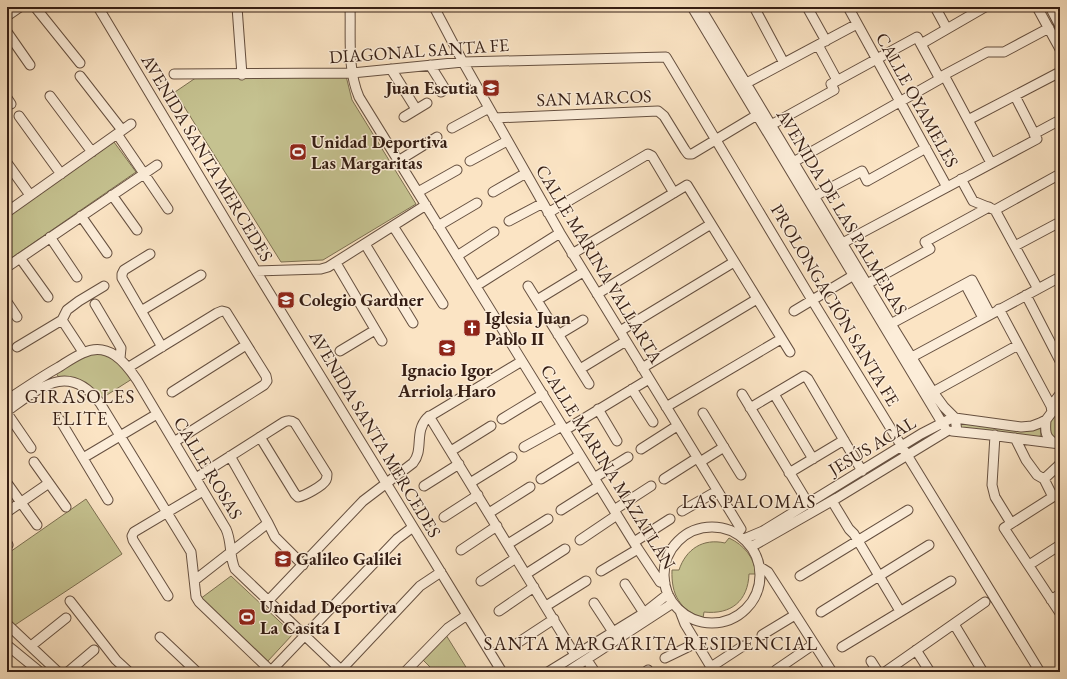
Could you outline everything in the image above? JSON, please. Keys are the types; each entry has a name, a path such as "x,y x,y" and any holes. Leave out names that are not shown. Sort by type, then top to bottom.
{"street":[{"path":"7,16 20,7"},
{"path":"35,7 80,63"},
{"name":"AVENIDA SANTA MERCEDES","path":"98,7 256,271 502,672"},
{"path":"237,7 242,75"},
{"name":"CALLE MARINA MAZATLÁN","path":"350,7 352,73 354,86 359,96 636,546 660,582 665,583"},
{"name":"CALLE MARINA VALLARTA","path":"434,7 463,62 548,213 740,528 741,537"},
{"name":"AVENIDA DE LAS PALMERAS","path":"692,7 771,125 791,163 839,244 867,284 887,326 912,357 944,407 955,418"},
{"name":"AVENIDA DE LAS PALMERAS","path":"700,7 743,85 757,115 815,196 854,275 887,326 947,431"},
{"path":"754,7 784,63"},
{"path":"807,7 837,80"},
{"name":"CALLE OYAMELES","path":"848,7 947,187"},
{"path":"935,7 947,29"},
{"path":"771,125 834,90 831,84 837,80 876,59 947,29 985,7"},
{"path":"1037,7 1054,30 1060,49"},
{"path":"1050,7 1059,19"},
{"path":"743,85 857,24"},
{"path":"791,163 987,52 1004,52 1054,30"},
{"path":"7,32 30,65"},
{"path":"919,40 968,120 991,163"},
{"name":"DIAGONAL SANTA FE","path":"174,74 242,75 352,73 463,62 666,57"},
{"name":"PROLONGACIÓN SANTA FE","path":"666,57 812,300 1040,672"},
{"path":"430,66 445,89 441,92"},
{"path":"391,69 416,109"},
{"path":"968,120 1060,72"},
{"path":"80,76 119,132 168,209"},
{"path":"50,96 92,152"},
{"path":"839,244 1037,139 1015,96"},
{"path":"404,116 427,103"},
{"path":"452,128 489,108"},
{"name":"SAN MARCOS","path":"494,118 658,111 664,116 688,154 692,154 757,115"},
{"path":"19,116 61,174"},
{"path":"1034,134 1060,120"},
{"path":"7,212 131,124"},
{"path":"398,161 437,137"},
{"path":"470,161 507,141"},
{"path":"815,196 862,171 867,180 926,148"},
{"path":"548,213 648,154 652,156 674,193"},
{"path":"7,164 30,195"},
{"path":"7,267 157,165"},
{"path":"418,192 457,170"},
{"path":"493,192 526,173"},
{"path":"867,284 930,250 925,242 1060,174"},
{"path":"961,179 973,201 992,208 1015,246 1038,289"},
{"path":"572,254 687,185 790,352"},
{"path":"112,195 137,230"},
{"path":"438,226 477,203"},
{"path":"509,221 543,203"},
{"path":"256,271 321,269 336,263 426,205"},
{"path":"81,216 108,253"},
{"path":"1015,246 1060,222"},
{"path":"597,294 710,224"},
{"path":"393,226 443,304"},
{"path":"457,256 494,232"},
{"path":"476,286 560,233"},
{"path":"50,237 77,277"},
{"path":"365,244 414,323"},
{"path":"150,254 124,270 122,278 162,347"},
{"path":"20,258 48,297"},
{"path":"620,331 734,262"},
{"path":"336,263 382,341"},
{"path":"537,300 583,272"},
{"path":"141,311 201,275"},
{"path":"794,311 854,275"},
{"path":"912,357 922,350 1060,277"},
{"path":"887,326 968,282 986,316"},
{"path":"17,347 62,320 68,310 79,301 104,286"},
{"path":"528,286 589,384"},
{"path":"1026,295 1060,361"},
{"path":"642,368 757,299"},
{"path":"7,302 17,317"},
{"path":"95,304 121,348 120,358"},
{"path":"999,309 1018,345 1056,408"},
{"path":"129,367 217,312 222,311 226,312 266,376 267,381 264,386 174,442"},
{"path":"7,400 84,352 62,320"},
{"path":"558,335 582,320"},
{"path":"340,351 375,330"},
{"path":"666,407 781,339"},
{"path":"580,369 626,341"},
{"path":"172,392 246,345"},
{"path":"933,392 1018,345"},
{"name":"CALLE ROSAS","path":"84,352 90,350 105,351 120,358 129,367 226,529 229,535 231,560 235,569 342,671"},
{"path":"268,601 363,501 416,460 421,427 430,416 522,360"},
{"path":"750,408 804,376 808,379 862,471"},
{"path":"524,447 598,409 649,379"},
{"path":"31,448 7,412 48,384 57,381 65,381 80,385 89,390 95,396 168,512 191,552 196,597 199,602 271,672 397,539 413,528"},
{"path":"632,389 653,422"},
{"path":"502,419 543,394"},
{"path":"742,394 808,503"},
{"path":"774,394 813,458"},
{"path":"958,431 955,418 1022,427 1032,426 1046,420 1056,408 1060,394"},
{"path":"598,409 617,441"},
{"path":"703,413 741,475"},
{"path":"83,458 157,414"},
{"path":"430,416 575,655"},
{"name":"JESÚS ACAL","path":"741,537 763,531 901,446 942,423 955,418"},
{"path":"60,420 108,500"},
{"path":"196,478 260,437 288,420 295,423 327,474 327,479 324,483 303,496 298,497 260,437"},
{"path":"1046,420 1045,429 1047,437 1058,444"},
{"path":"451,451 491,426"},
{"path":"641,449 677,426"},
{"path":"947,431 995,435 1058,444"},
{"name":"JESÚS ACAL","path":"751,547 834,500 947,431"},
{"path":"995,435 992,485 995,496 1008,526 1029,565 1060,613"},
{"path":"1008,526 1056,495 1044,479 1037,476 1014,438"},
{"path":"790,473 844,440"},
{"path":"664,479 724,447"},
{"path":"541,479 580,455"},
{"path":"230,456 275,537 303,565"},
{"path":"470,482 512,457"},
{"path":"561,510 628,457"},
{"path":"34,462 66,507"},
{"path":"1044,479 1059,465 1060,462"},
{"path":"424,486 459,464"},
{"path":"7,483 37,525"},
{"path":"7,512 49,483"},
{"path":"580,540 651,486"},
{"path":"489,513 530,487"},
{"path":"168,596 133,540 132,536 134,532 203,491"},
{"path":"682,511 717,491"},
{"path":"444,517 478,495"},
{"path":"834,500 849,529 856,537 900,611"},
{"path":"800,576 856,537 908,510"},
{"path":"508,544 548,519"},
{"path":"601,571 670,519"},
{"path":"195,580 268,522"},
{"path":"461,550 497,526"},
{"path":"707,528 723,528 741,537 751,547 757,557 760,567 760,582 755,596 747,608 735,617 721,622 707,623 692,619 680,611 673,603 668,594 665,583 665,568 670,553 679,541 692,532 707,528"},
{"path":"821,612 929,545"},
{"path":"1029,565 1060,545"},
{"path":"526,574 565,549"},
{"path":"481,581 516,558"},
{"path":"760,567 768,572 832,672"},
{"path":"342,671 420,586 441,572"},
{"path":"842,647 951,581"},
{"path":"546,606 586,582"},
{"path":"625,584 644,613"},
{"path":"498,611 534,587"},
{"path":"548,672 644,613 668,594"},
{"path":"1051,600 1060,594"},
{"path":"70,601 116,660 129,672"},
{"path":"885,672 985,602"},
{"path":"594,603 613,632"},
{"path":"567,672 673,603"},
{"path":"680,611 685,624 712,670 743,646"},
{"path":"405,672 448,628 467,615"},
{"path":"762,635 795,615"},
{"path":"31,646 66,618"},
{"path":"519,642 554,620"},
{"path":"7,624 58,672"},
{"path":"954,624 983,672"},
{"path":"160,637 197,672"},
{"path":"665,658 696,643"},
{"path":"7,644 40,672"},
{"path":"776,670 814,644"},
{"path":"68,672 94,650"},
{"path":"916,650 930,672"},
{"path":"587,660 595,672"},
{"path":"871,661 878,672"}],"shaded area":[{"name":"Unidad Deportiva Las Margaritas","path":"346,76 352,100 416,204 323,260 281,262 175,92 197,77"},
{"path":"114,142 136,172 7,261 7,216"},
{"path":"104,353 122,364 132,379 99,400 61,380 55,372 84,355"},
{"path":"1060,407 1060,440 1054,439 1048,435 1046,420"},
{"path":"956,421 1040,426 1041,436 1031,438 959,430"},
{"path":"897,451 900,457 753,541 753,540"},
{"path":"86,499 122,554 15,625 7,617 7,554"},
{"path":"729,538 744,548 751,557 756,574 749,574 745,592 736,604 722,611 704,612 703,618 695,615 688,611 678,600 673,587 672,570 679,570 686,556 696,547 710,542 725,543"},
{"name":"Unidad Deportiva La Casita I","path":"231,576 293,634 267,662 200,599"},
{"path":"446,635 469,672 435,672 422,659"}],"place":[{"name":"Juan Escutia","path":"491,88"},
{"name":"Unidad Deportiva Las Margaritas","path":"298,152"},
{"name":"Colegio Gardner","path":"286,300"},
{"name":"Iglesia Juan Pablo II","path":"472,328"},
{"name":"Ignacio Igor Arriola Haro","path":"447,348"},
{"name":"Galileo Galilei","path":"283,559"},
{"name":"Unidad Deportiva La Casita I","path":"247,617"}],"district":[{"name":"GIRASOLES ELITE","path":"80,407"},
{"name":"LAS PALOMAS","path":"749,501"},
{"name":"SANTA MARGARITA RESIDENCIAL","path":"651,643"}]}
